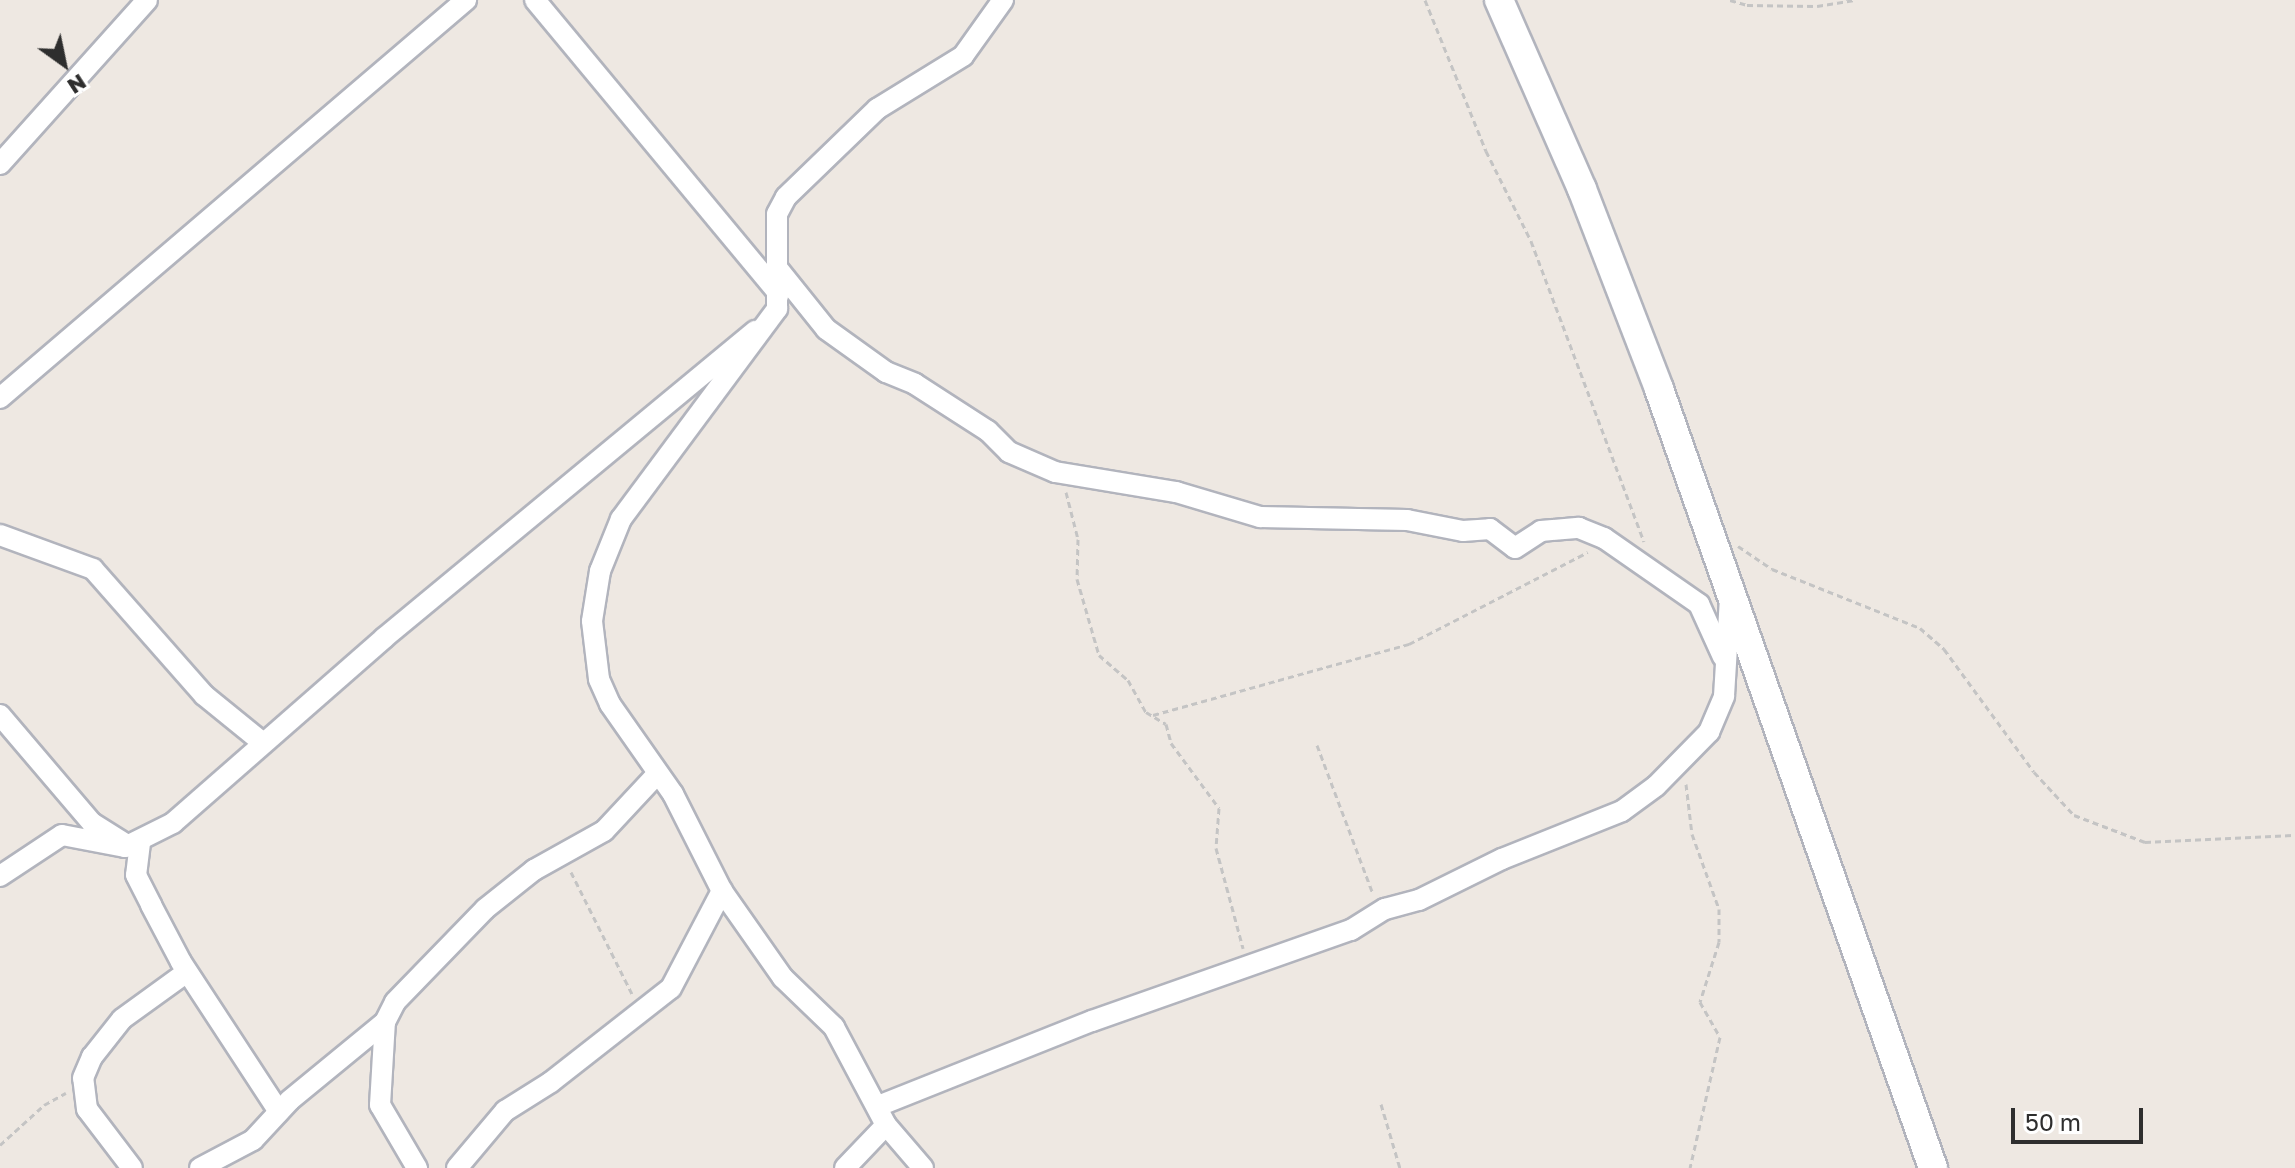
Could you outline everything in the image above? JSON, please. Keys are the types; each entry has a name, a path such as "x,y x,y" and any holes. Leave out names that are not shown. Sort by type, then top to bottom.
{"street":[{"path":"0,164 147,0"},
{"path":"0,398 466,0"},
{"path":"535,0 779,294"},
{"path":"923,1168 882,1115 834,1027 783,978 722,891 658,773 599,679 592,621 600,571 632,500 771,318 779,294 777,214 786,197 877,109 963,56 1003,0"},
{"path":"1499,0 1582,189 1731,594 1933,1168"},
{"path":"778,269 826,329 894,377 915,384 965,416 1009,452 1060,473 1176,492 1260,517 1407,520 1463,531 1490,529 1515,548 1541,531 1573,527 1609,541 1699,604 1723,657"},
{"path":"0,876 62,835 136,845 173,823 263,743 771,318"},
{"path":"0,535 93,569 204,695 263,743"},
{"path":"845,1168 882,1115 1119,1011 1351,930 1380,913 1622,811 1688,753 1717,716 1724,696 1723,657 1731,594"},
{"path":"0,715 92,823 136,845"},
{"path":"200,1168 253,1140 279,1112 385,1022 411,980 485,909 534,870 604,831 658,773"},
{"path":"136,845 136,875 187,972 279,1112"},
{"path":"457,1168 505,1111 632,1021 671,988 722,891"},
{"path":"132,1168 87,1109 81,1087 92,1057 122,1019 187,972"},
{"path":"385,1022 380,1105 417,1168"}],"path":[{"path":"1425,0 1486,151 1531,241 1606,450 1648,550"},
{"path":"1730,0 1747,5 1817,6 1855,0"},
{"path":"1060,473 1078,539 1077,579 1099,655 1128,680 1153,715 1166,724 1171,743 1219,808 1216,848 1249,968"},
{"path":"1153,715 1396,649 1609,541"},
{"path":"1737,545 1772,569 1920,628 1944,649 2034,772 2074,815 2145,842 2295,835"},
{"path":"1317,745 1380,913"},
{"path":"1688,753 1684,771 1692,834 1719,909 1719,942 1709,987 1700,1002 1720,1037 1690,1168"},
{"path":"580,847 570,862 572,875 633,996 632,1021"},
{"path":"0,1145 52,1100 81,1087"},
{"path":"1381,1104 1400,1168"}]}
